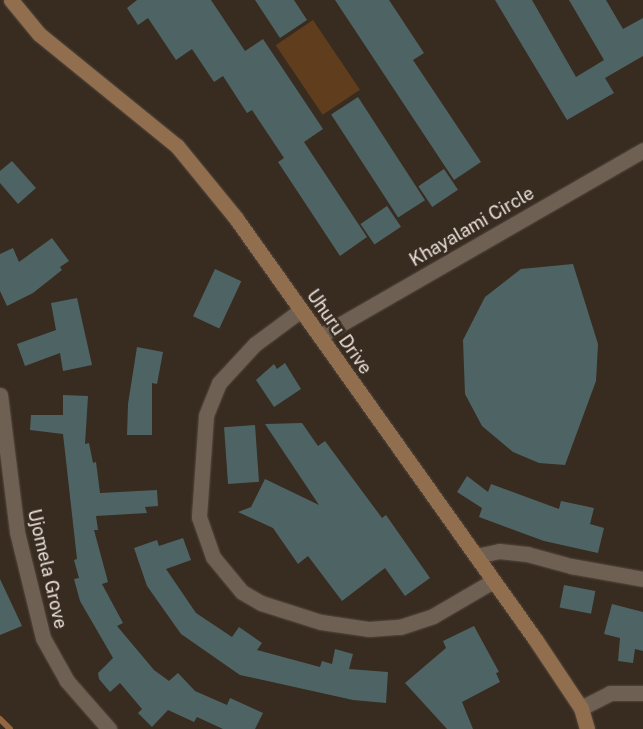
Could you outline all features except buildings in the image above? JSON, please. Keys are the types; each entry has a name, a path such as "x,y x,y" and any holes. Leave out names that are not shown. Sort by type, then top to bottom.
{"street":[{"name":"Uhuru Drive","path":"11,0 39,34 177,146 235,217 476,556 581,708 587,729"},
{"name":"Khayalami Circle","path":"320,336 643,150"},
{"path":"301,310 255,344 219,383 206,416 199,517 213,557 242,592 261,603 321,622 369,629 400,627 433,616 493,581"},
{"name":"Ujomela Grove","path":"0,395 17,532 43,638 67,681 109,729"},
{"path":"476,556 499,551 528,554 571,566 643,579"},
{"path":"581,708 610,693 643,694"}],"shaded area":[{"path":"313,20 360,90 323,115 276,45"}],"waterway":[{"path":"0,719 10,729"}]}
